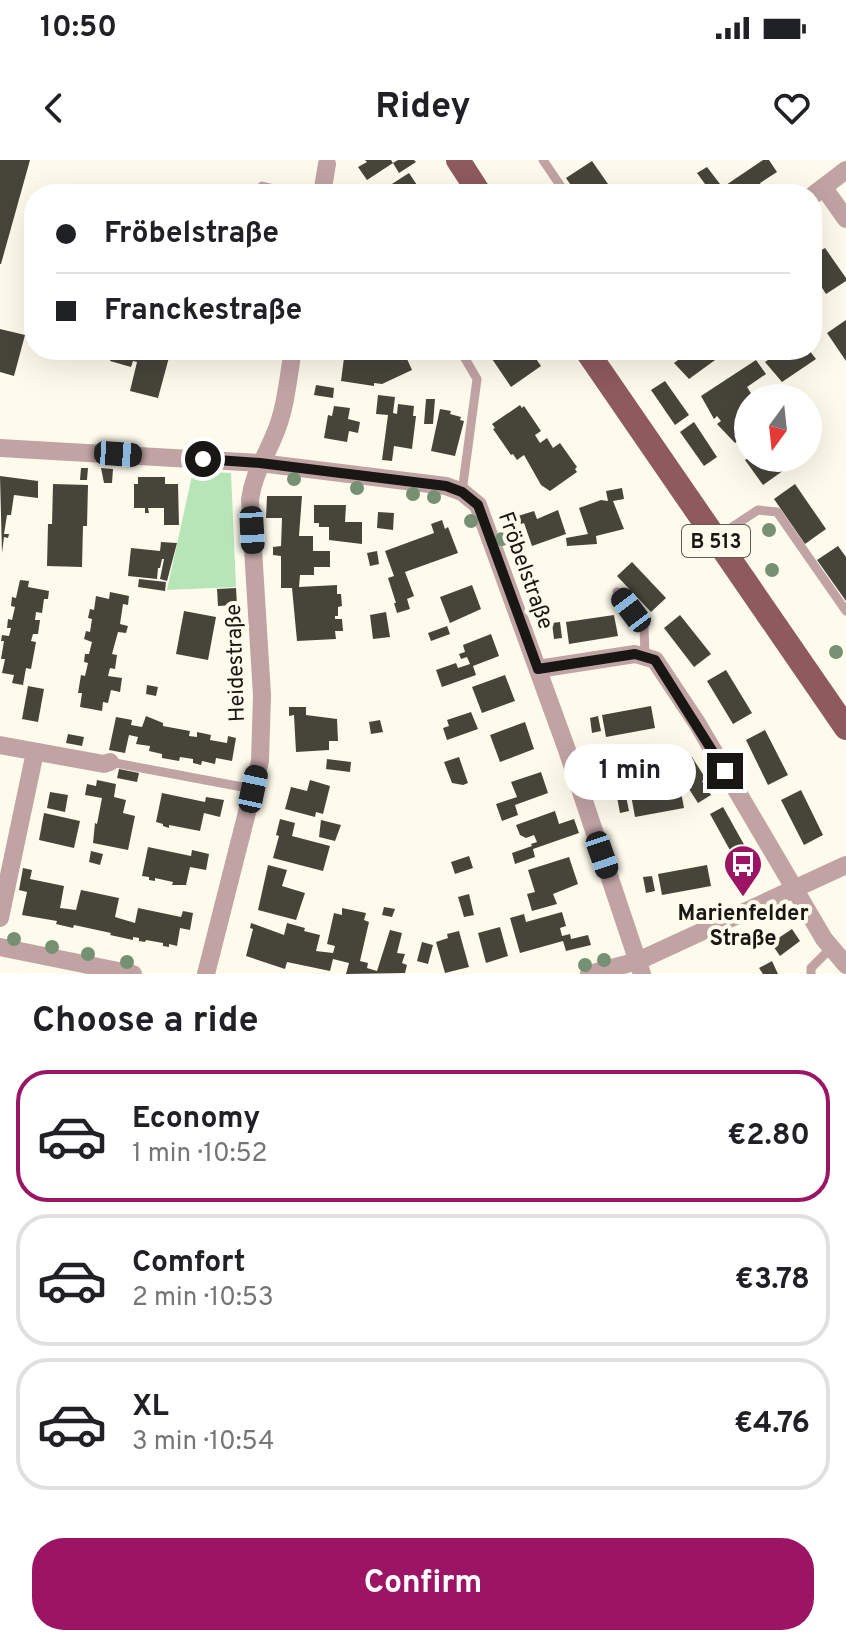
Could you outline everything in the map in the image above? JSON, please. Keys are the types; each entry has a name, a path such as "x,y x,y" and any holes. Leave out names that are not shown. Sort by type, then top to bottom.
{"main road":[{"path":"458,160 474,184"},
{"name":"B 513","path":"594,360 846,728"}],"street":[{"path":"324,184 327,164"},
{"path":"822,189 846,170"},
{"path":"822,196 846,219"},
{"name":"Heidestraße","path":"206,974 260,761 262,695 250,500 253,481 275,434 291,360"},
{"path":"0,448 260,463 446,486 462,492"},
{"name":"Fröbelstraße","path":"462,492 478,505 640,967"},
{"path":"538,669 635,654 645,655 662,667 831,948 846,965"},
{"path":"0,745 104,764 110,762"},
{"path":"0,918 35,752"},
{"path":"589,974 640,967 846,865"},
{"path":"0,947 133,974"}],"lane":[{"path":"543,160 559,184"},
{"path":"462,492 477,379 466,360"},
{"path":"714,538 758,510 777,512 846,611"},
{"path":"617,592 644,627 645,655"},
{"path":"110,762 253,789"},
{"path":"811,974 811,968 831,948"}],"green space":[{"path":"193,471 231,473 236,587 167,590"}],"building":[{"path":"0,160 30,160 1,264 0,264"},
{"path":"365,160 391,160 393,163 367,180 358,167 367,162"},
{"path":"398,160 416,162 399,173 393,163"},
{"path":"763,160 769,160 777,172 761,184 727,184"},
{"path":"592,161 608,184 570,184 566,178"},
{"path":"707,167 720,184 705,184 697,173"},
{"path":"409,173 416,184 392,184"},
{"path":"825,248 846,278 826,294 822,288 822,250"},
{"path":"846,320 846,361 827,333"},
{"path":"0,329 24,335 14,376 0,372"},
{"path":"168,360 158,398 130,391 137,362 133,361 131,367 110,361"},
{"path":"344,360 408,360 412,370 382,384 374,383 374,386 341,381"},
{"path":"493,360 537,360 541,366 511,387"},
{"path":"678,360 715,360 689,379 674,363"},
{"path":"756,360 766,374 751,384 734,384 734,442 717,424 721,421 717,416 714,419 701,396"},
{"path":"768,360 815,360 782,382 765,362"},
{"path":"665,381 689,415 675,425 651,390"},
{"path":"316,385 334,388 333,398 314,395"},
{"path":"378,395 395,397 393,413 397,414 398,404 414,406 413,416 416,416 412,449 394,446 392,461 382,460 388,415 376,414"},
{"path":"426,399 435,399 433,424 424,424"},
{"path":"520,405 522,408 524,406 541,431 535,435 540,443 547,438 553,448 560,443 577,467 577,472 550,491 541,485 524,455 517,460 511,455 493,429 492,424"},
{"path":"334,406 350,408 348,419 360,422 358,433 349,431 347,442 324,438 328,415 332,416"},
{"path":"440,409 451,411 450,414 464,421 455,456 431,451"},
{"path":"694,422 717,457 704,466 680,432"},
{"path":"81,468 88,468 87,480 80,480"},
{"path":"101,468 113,469 112,483 104,483"},
{"path":"754,472 781,472 763,485"},
{"path":"0,476 38,481 38,498 14,495 4,534 9,534 8,538 4,537 2,553"},
{"path":"138,477 165,477 165,484 178,484 179,525 164,525 164,508 148,508 149,513 145,513 145,508 134,508 134,484 138,484"},
{"path":"53,484 88,485 82,567 47,566"},
{"path":"795,484 826,529 805,544 774,499"},
{"path":"622,488 624,499 613,501 624,529 596,536 597,544 567,546 566,538 588,534 579,508 601,500 608,501 606,491"},
{"path":"267,496 302,496 299,536 313,536 313,551 330,551 330,567 314,567 314,575 300,575 299,587 337,585 342,606 338,607 335,619 342,619 343,631 335,631 336,639 297,641 292,588 281,588 281,556 273,555 273,547 281,546 282,518 266,518"},
{"path":"314,505 346,505 345,522 362,522 362,544 329,540 329,527 319,527 319,523 314,523"},
{"path":"558,510 566,534 532,546 524,523 521,524 518,516 534,511 537,519"},
{"path":"378,512 394,513 393,530 377,528"},
{"path":"442,520 458,553 405,572 414,596 407,599 410,609 397,613 388,578 394,576 385,551 434,533 431,524"},
{"path":"161,542 177,543 167,581 160,579 164,559 158,568 157,579 128,576 131,548 160,551"},
{"path":"838,546 846,557 846,601 817,560"},
{"path":"377,551 379,564 370,566 367,553"},
{"path":"632,562 666,598 651,612 617,576"},
{"path":"139,579 166,582 165,591 138,587"},
{"path":"20,580 29,581 28,587 49,591 42,613 36,612 35,620 40,620 38,634 33,634 31,641 36,642 31,669 26,668 23,685 12,683 14,675 2,673 5,659 1,659 2,635 9,636 11,628 7,628 8,619 12,620 15,607 11,606 12,597 16,598"},
{"path":"472,585 481,609 450,623 440,597"},
{"path":"236,588 237,605 218,606 217,589"},
{"path":"110,592 129,596 128,605 123,604 120,624 128,626 126,633 118,632 112,654 117,655 115,669 110,668 108,676 122,678 120,692 111,690 108,703 103,702 102,711 80,707 82,693 78,693 81,675 85,676 88,663 84,662 85,654 89,654 92,642 84,639 86,631 90,632 90,609 94,610 96,596 109,599"},
{"path":"184,611 216,617 208,660 176,654"},
{"path":"386,612 390,637 373,639 370,615"},
{"path":"614,615 618,636 569,644 566,622"},
{"path":"680,615 711,654 694,667 664,628"},
{"path":"560,622 562,638 554,639 552,623"},
{"path":"447,626 450,634 431,641 428,633"},
{"path":"491,634 499,656 473,666 476,675 442,687 436,670 456,663 458,668 470,664 467,657 461,659 459,654 465,652 463,645"},
{"path":"726,670 752,713 733,724 707,681"},
{"path":"505,675 515,701 482,713 472,687"},
{"path":"147,685 158,687 156,696 146,694"},
{"path":"28,686 44,689 38,722 22,719"},
{"path":"651,706 655,728 606,737 602,715"},
{"path":"289,707 306,707 306,715 337,719 338,741 329,741 329,750 296,752 294,715 289,716"},
{"path":"471,712 478,729 447,740 443,728 449,726 447,720"},
{"path":"146,716 163,723 163,726 190,731 189,736 197,737 197,732 211,735 210,740 227,743 228,736 236,738 232,761 216,758 215,764 202,761 201,765 193,763 193,759 180,757 179,761 162,758 162,754 149,751 150,746 136,744 138,737 129,735 125,753 109,750 116,717 132,720 131,725 142,727"},
{"path":"598,716 601,731 592,733 590,718"},
{"path":"380,720 383,732 371,734 369,722"},
{"path":"525,722 534,749 500,762 490,735"},
{"path":"765,730 788,775 768,785 746,740"},
{"path":"68,734 84,737 82,746 66,743"},
{"path":"459,757 468,783 463,785 452,783 444,762"},
{"path":"692,757 706,779 702,781 711,795 698,803 679,765"},
{"path":"327,759 351,762 350,772 326,769"},
{"path":"119,769 139,773 137,782 117,778"},
{"path":"541,772 548,793 515,805 518,815 502,821 496,804 517,797 511,782"},
{"path":"97,780 116,784 114,797 126,800 123,813 135,816 128,850 93,843 102,798 85,795 87,784 96,786"},
{"path":"310,780 330,786 323,814 316,812 315,817 285,809 291,787 307,791"},
{"path":"680,787 684,808 635,817 631,795"},
{"path":"801,790 823,835 804,845 781,800"},
{"path":"50,792 68,795 65,812 47,808"},
{"path":"162,793 205,802 206,797 224,800 220,817 204,813 200,831 163,826 156,822"},
{"path":"626,796 629,811 620,813 617,797"},
{"path":"723,807 760,873 747,881 710,814"},
{"path":"555,811 559,824 574,819 579,833 533,849 535,857 515,864 512,853 537,842 534,835 526,838 520,835 516,825"},
{"path":"44,813 80,821 74,848 39,840"},
{"path":"280,819 295,823 292,836 330,846 323,871 273,858"},
{"path":"321,820 341,825 335,841 319,837"},
{"path":"148,847 191,856 192,850 209,854 206,870 190,867 186,885 172,885 173,882 155,878 155,881 149,880 149,877 142,876"},
{"path":"91,851 103,854 100,865 89,862"},
{"path":"469,856 473,868 455,874 451,862"},
{"path":"569,857 578,884 553,894 557,904 532,911 527,894 535,892 528,870"},
{"path":"268,865 287,870 282,886 305,893 296,920 258,910"},
{"path":"707,865 711,886 662,895 658,874"},
{"path":"23,868 32,870 30,879 64,886 60,908 76,910 81,890 119,898 115,917 135,923 138,908 181,917 183,911 193,913 190,930 180,928 177,946 169,944 169,947 163,946 163,943 139,941 139,938 133,937 133,940 22,915 27,892 19,890"},
{"path":"652,876 655,891 646,893 643,877"},
{"path":"469,894 474,915 464,917 458,897"},
{"path":"384,907 395,909 392,917 382,915"},
{"path":"342,908 366,913 364,920 369,922 360,961 368,963 367,968 377,971 390,930 402,933 397,953 405,954 402,963 407,965 405,973 346,974 349,963 333,959 330,971 287,962 285,969 246,956 253,929 250,928 251,923 284,935 287,923 305,928 304,931 320,935 316,951 333,953 335,946 327,944 334,913 342,915"},
{"path":"562,912 566,926 560,928 562,936 570,934 571,939 588,935 591,945 566,951 563,941 520,953 510,918 524,914 526,922"},
{"path":"500,927 508,956 486,963 478,933"},
{"path":"792,929 800,941 780,956 771,943"},
{"path":"459,931 469,967 445,973 436,942 448,938 447,934"},
{"path":"422,942 433,945 428,964 417,961"},
{"path":"772,961 778,974 763,974 759,968"}],"place":[{"name":"Marienfelder Straße","path":"743,898"}],"route":[{"path":"203,459 446,486 462,492 478,505 538,669 635,654 655,660 725,771"}]}
